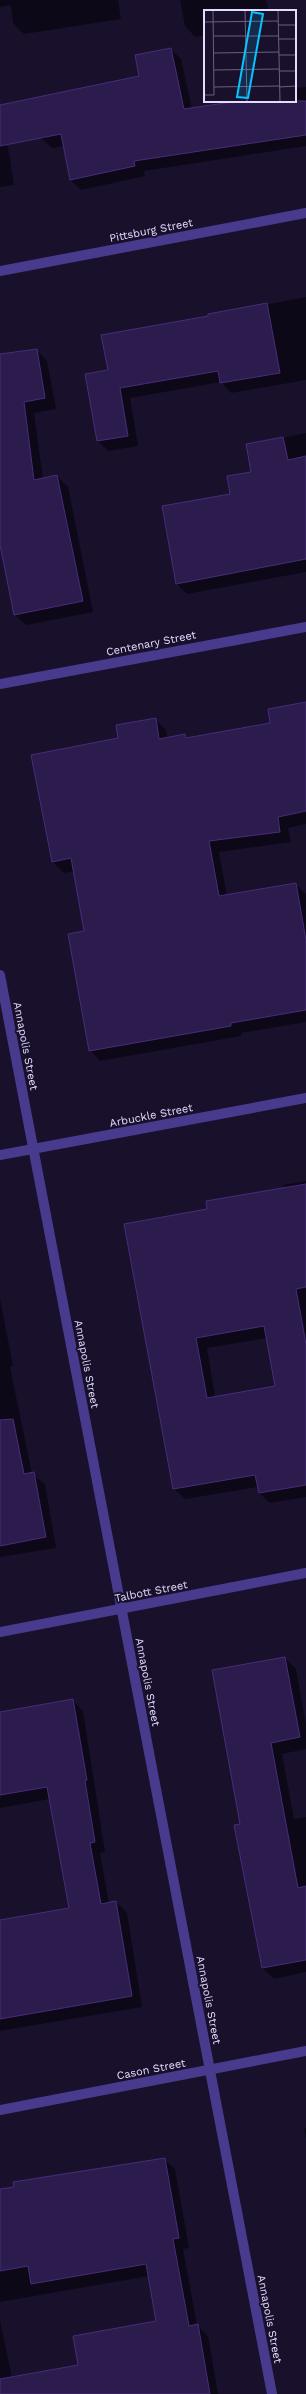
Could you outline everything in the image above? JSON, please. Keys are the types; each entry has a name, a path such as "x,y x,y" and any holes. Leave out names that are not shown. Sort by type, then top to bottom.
{"street":[{"name":"Pittsburg Street","path":"0,271 306,213"},
{"name":"Centenary Street","path":"0,684 306,627"},
{"name":"Annapolis Street","path":"0,975 272,2394"},
{"name":"Arbuckle Street","path":"0,1155 306,1098"},
{"name":"Talbott Street","path":"0,1632 306,1573"},
{"name":"Cason Street","path":"0,2110 306,2051"}],"building":[{"path":"171,48 184,109 232,102 306,101 306,135 134,161 135,166 70,180 61,134 0,146 0,105 139,76 135,55"},
{"path":"267,303 280,373 220,383 218,371 120,388 128,436 97,441 85,374 108,370 101,335 208,316 208,314"},
{"path":"37,349 45,398 24,402 34,480 57,475 83,601 14,615 0,545 0,354"},
{"path":"283,437 288,460 306,456 306,559 176,584 162,506 230,494 227,476 251,472 246,444"},
{"path":"306,702 306,811 278,817 280,832 209,841 219,896 296,883 306,940 306,1010 231,1023 231,1026 89,1051 68,934 84,931 71,858 52,862 31,755 118,738 116,725 156,718 159,739 185,734 186,738 270,723 268,709"},
{"path":"306,1184 306,1287 296,1289 306,1344 306,1485 259,1493 255,1475 173,1489 124,1224 207,1209 206,1201","holes":["264,1326 275,1386 207,1398 196,1338"]},
{"path":"13,1419 24,1474 34,1472 46,1537 0,1546 0,1420"},
{"path":"285,1657 300,1737 271,1743 298,1888 306,1886 306,1960 262,1968 234,1825 240,1824 212,1670"},
{"path":"73,1699 87,1780 85,1781 95,1842 90,1843 101,1904 116,1901 132,1996 0,2019 0,1920 69,1908 47,1787 0,1795 0,1712"},
{"path":"165,2158 179,2238 173,2239 189,2326 198,2324 210,2394 0,2394 0,2379 78,2365 73,2336 156,2321 146,2264 31,2284 28,2266 0,2271 0,2189 14,2187 13,2182"}]}
